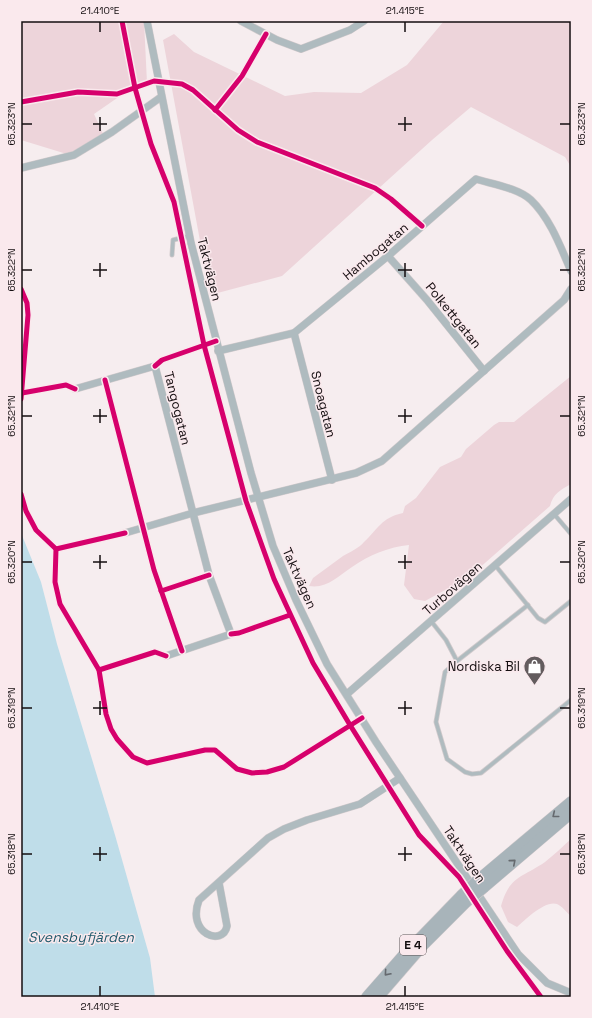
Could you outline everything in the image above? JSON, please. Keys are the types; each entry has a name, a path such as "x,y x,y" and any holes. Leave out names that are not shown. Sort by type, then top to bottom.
{"highway":[{"name":"E 4","path":"367,997 403,956 464,898 571,802"},
{"name":"E 4","path":"480,884 571,813"},
{"name":"E 4","path":"378,997 464,898"}],"street":[{"name":"Taktvägen","path":"146,21 189,236 218,351 273,546 296,600 327,664 400,778 518,954 547,983 570,994"},
{"path":"241,21 277,40 301,49 350,30 364,21"},
{"path":"21,168 74,155 112,132 161,97"},
{"name":"Hambogatan","path":"218,351 294,333 388,256 476,179 515,192 530,200 545,220 571,271"},
{"name":"Polkettgatan","path":"388,256 427,300 484,371"},
{"path":"125,533 193,513 332,480 356,473 382,461 564,300 571,289"},
{"name":"Snoagatan","path":"294,333 332,480"},
{"name":"Tangogatan","path":"75,389 155,366 210,575 231,634 166,656"},
{"name":"Turbovägen","path":"347,694 571,499"},
{"path":"219,883 227,926 226,930 221,935 214,936 201,932 197,926 198,900 268,838 284,829 360,804 400,778"}],"lane":[{"path":"172,256 173,240 189,236"},
{"path":"554,514 571,534"},
{"path":"496,565 538,618 545,622 571,601"},
{"path":"528,605 445,672 436,722 447,759 465,772 472,774 481,773 571,700"},
{"path":"431,622 446,640 457,661"}],"shaded area":[{"path":"21,21 144,21 147,83 120,96 94,114 104,136 70,155 21,140"},
{"path":"444,21 571,21 571,167 565,157 471,107 432,140 282,276 210,295 163,40 174,34 194,52 285,96 314,92 361,93 407,65"},
{"path":"571,376 571,484 553,498 550,506 469,577 425,601 414,599 404,585 409,545 372,555 327,584 321,586 309,586 313,578 343,556 360,546 381,524 396,515 403,513 405,506 416,498 440,467 461,457 466,449 494,425 499,422 514,422"},
{"path":"571,839 571,916 559,905 552,904 536,911 517,927 508,922 501,906 508,888 518,878 545,862"}],"water":[{"name":"Svensbyfjärden","path":"21,533 41,582 57,644 115,835 150,958 155,997 21,997"}],"cycle path":[{"path":"122,21 135,88 151,144 174,202 204,345 246,501 274,579 313,663 419,835 459,877 507,951 541,997"},
{"path":"215,110 242,76 266,34"},
{"path":"21,102 78,92 117,94 154,81 182,84 193,90 238,130 257,142 375,188 391,199 422,226"},
{"path":"21,289 27,303 28,315 21,399"},
{"path":"155,366 162,360 216,341"},
{"path":"105,380 154,570 182,651"},
{"path":"22,393 66,385 75,389"},
{"path":"21,494 26,511 36,530 56,549 55,582 60,604 99,670 106,714 111,729 117,739 133,757 147,763 205,750 215,750 237,769 252,773 267,772 284,767 362,718"},
{"path":"56,549 125,533"},
{"path":"161,591 209,575"},
{"path":"231,634 239,633 290,615"},
{"path":"99,670 155,652 166,656"}],"place":[{"name":"Nordiska Bil","path":"535,686"}]}
